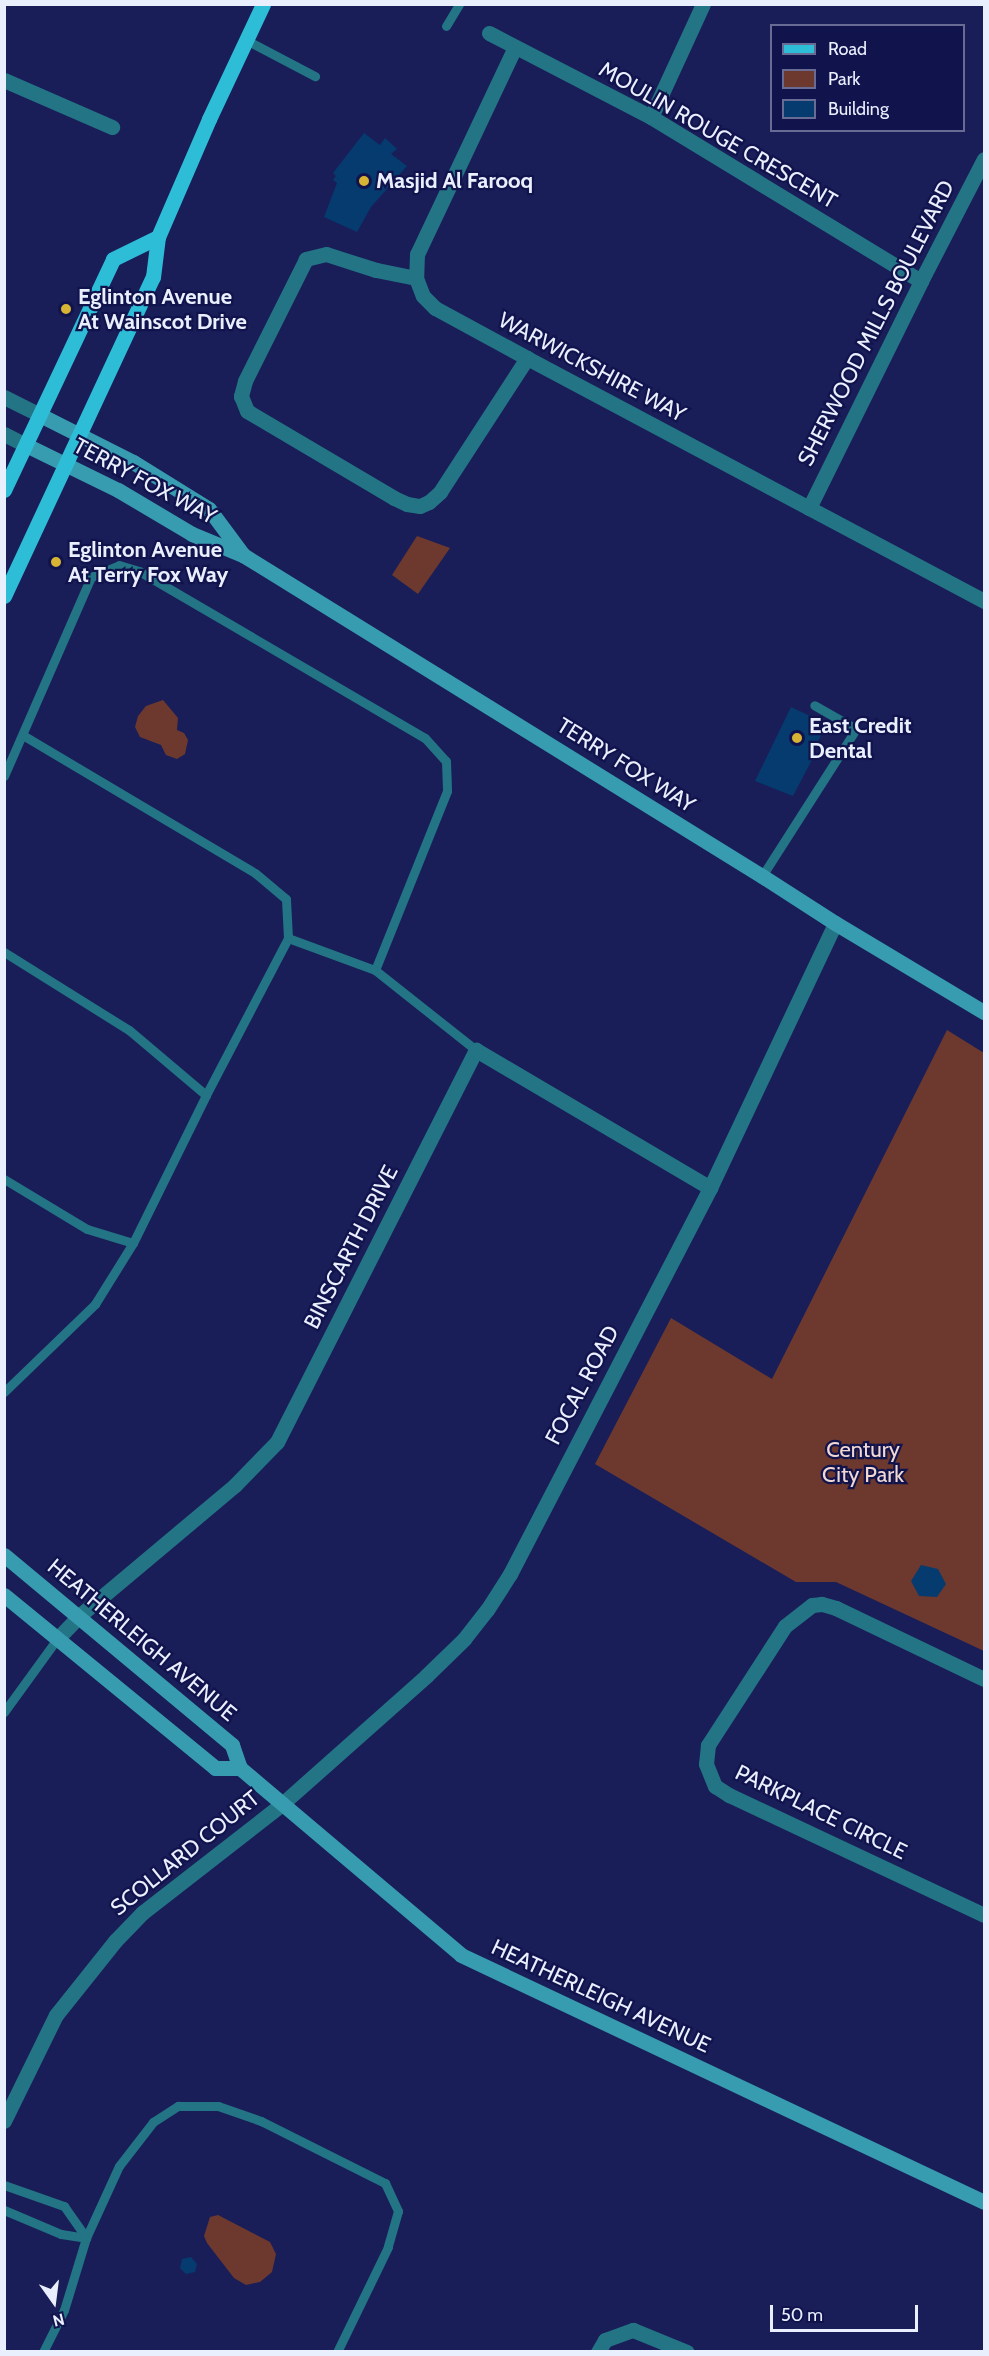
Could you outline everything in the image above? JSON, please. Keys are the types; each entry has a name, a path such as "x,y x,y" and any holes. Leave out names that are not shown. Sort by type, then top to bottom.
{"main road":[{"path":"4,596 153,277 158,237 263,4"},
{"path":"4,490 113,259 158,237"}],"street":[{"path":"651,117 703,4"},
{"name":"MOULIN ROUGE CRESCENT","path":"489,33 651,117 921,281"},
{"path":"515,47 417,254 416,278 376,270 326,254 306,259 245,381 241,396 247,411 394,498 407,504 420,506 429,502 440,492 527,358"},
{"path":"4,80 112,127"},
{"name":"SHERWOOD MILLS BOULEVARD","path":"809,508 984,159"},
{"name":"WARWICKSHIRE WAY","path":"416,278 423,296 435,308 984,601"},
{"path":"4,397 40,415"},
{"name":"TERRY FOX WAY","path":"40,415 133,462 209,509 243,555"},
{"path":"4,434 26,444"},
{"name":"TERRY FOX WAY","path":"26,444 118,490 192,534 243,555 835,923 984,1012"},
{"name":"FOCAL ROAD","path":"282,1804 464,1640 510,1574 710,1188 835,923"},
{"path":"476,1050 710,1188"},
{"name":"BINSCARTH DRIVE","path":"57,1639 79,1616 235,1485 277,1442 476,1050"},
{"name":"HEATHERLEIGH AVENUE","path":"4,1555 232,1745 240,1768 461,1955 984,2202"},
{"path":"4,1595 215,1767 240,1768"},
{"name":"PARKPLACE CIRCLE","path":"984,1679 836,1608 822,1604 812,1605 784,1626 708,1745 706,1764 715,1786 729,1795 984,1915"},
{"name":"SCOLLARD COURT","path":"4,2121 56,2015 115,1941 142,1913 282,1804"},
{"path":"598,2352 605,2340 633,2330 687,2352"}],"lane":[{"path":"446,26 459,4"},
{"path":"246,40 315,76"},
{"path":"4,776 92,577 119,565 139,571 425,738 446,761 447,791 375,970"},
{"path":"762,876 856,729 814,705"},
{"path":"4,1392 95,1304 133,1243 206,1095 288,938 285,899 255,873 23,735"},
{"path":"288,938 375,970 476,1050"},
{"path":"4,952 129,1030 206,1095"},
{"path":"4,1179 87,1229 133,1243"},
{"path":"4,1712 57,1639"},
{"path":"43,2352 64,2310 86,2238 118,2166 153,2122 178,2106 218,2106 261,2121 385,2183 398,2211 388,2247 337,2352"},
{"path":"4,2185 64,2206 86,2238"},
{"path":"4,2210 61,2234 86,2238"}],"green space":[{"path":"417,536 450,548 418,594 392,575"},
{"path":"163,700 178,718 177,730 184,733 188,740 185,754 177,759 166,755 161,745 140,737 135,727 138,716 146,706"},
{"name":"Century City Park","path":"947,1030 984,1053 984,1651 836,1582 796,1582 595,1464 671,1318 772,1379"},
{"path":"218,2215 270,2242 276,2254 272,2272 260,2282 246,2285 234,2278 207,2243 204,2236 210,2217"}],"building":[{"name":"Masjid Al Farooq","path":"364,133 380,145 385,138 397,149 391,154 407,166 371,207 357,232 324,217 337,183 333,180 336,176 333,173"},
{"name":"East Credit Dental","path":"791,707 827,724 812,753 815,754 793,796 755,781"},
{"path":"921,1565 938,1569 946,1584 937,1597 919,1596 911,1581"},
{"path":"191,2257 197,2264 195,2272 186,2274 180,2268 182,2259"}],"place":[{"name":"Masjid Al Farooq","path":"364,181"},
{"name":"Eglinton Avenue At Wainscot Drive","path":"66,309"},
{"name":"Eglinton Avenue At Terry Fox Way","path":"56,562"},
{"name":"East Credit Dental","path":"797,738"}]}
